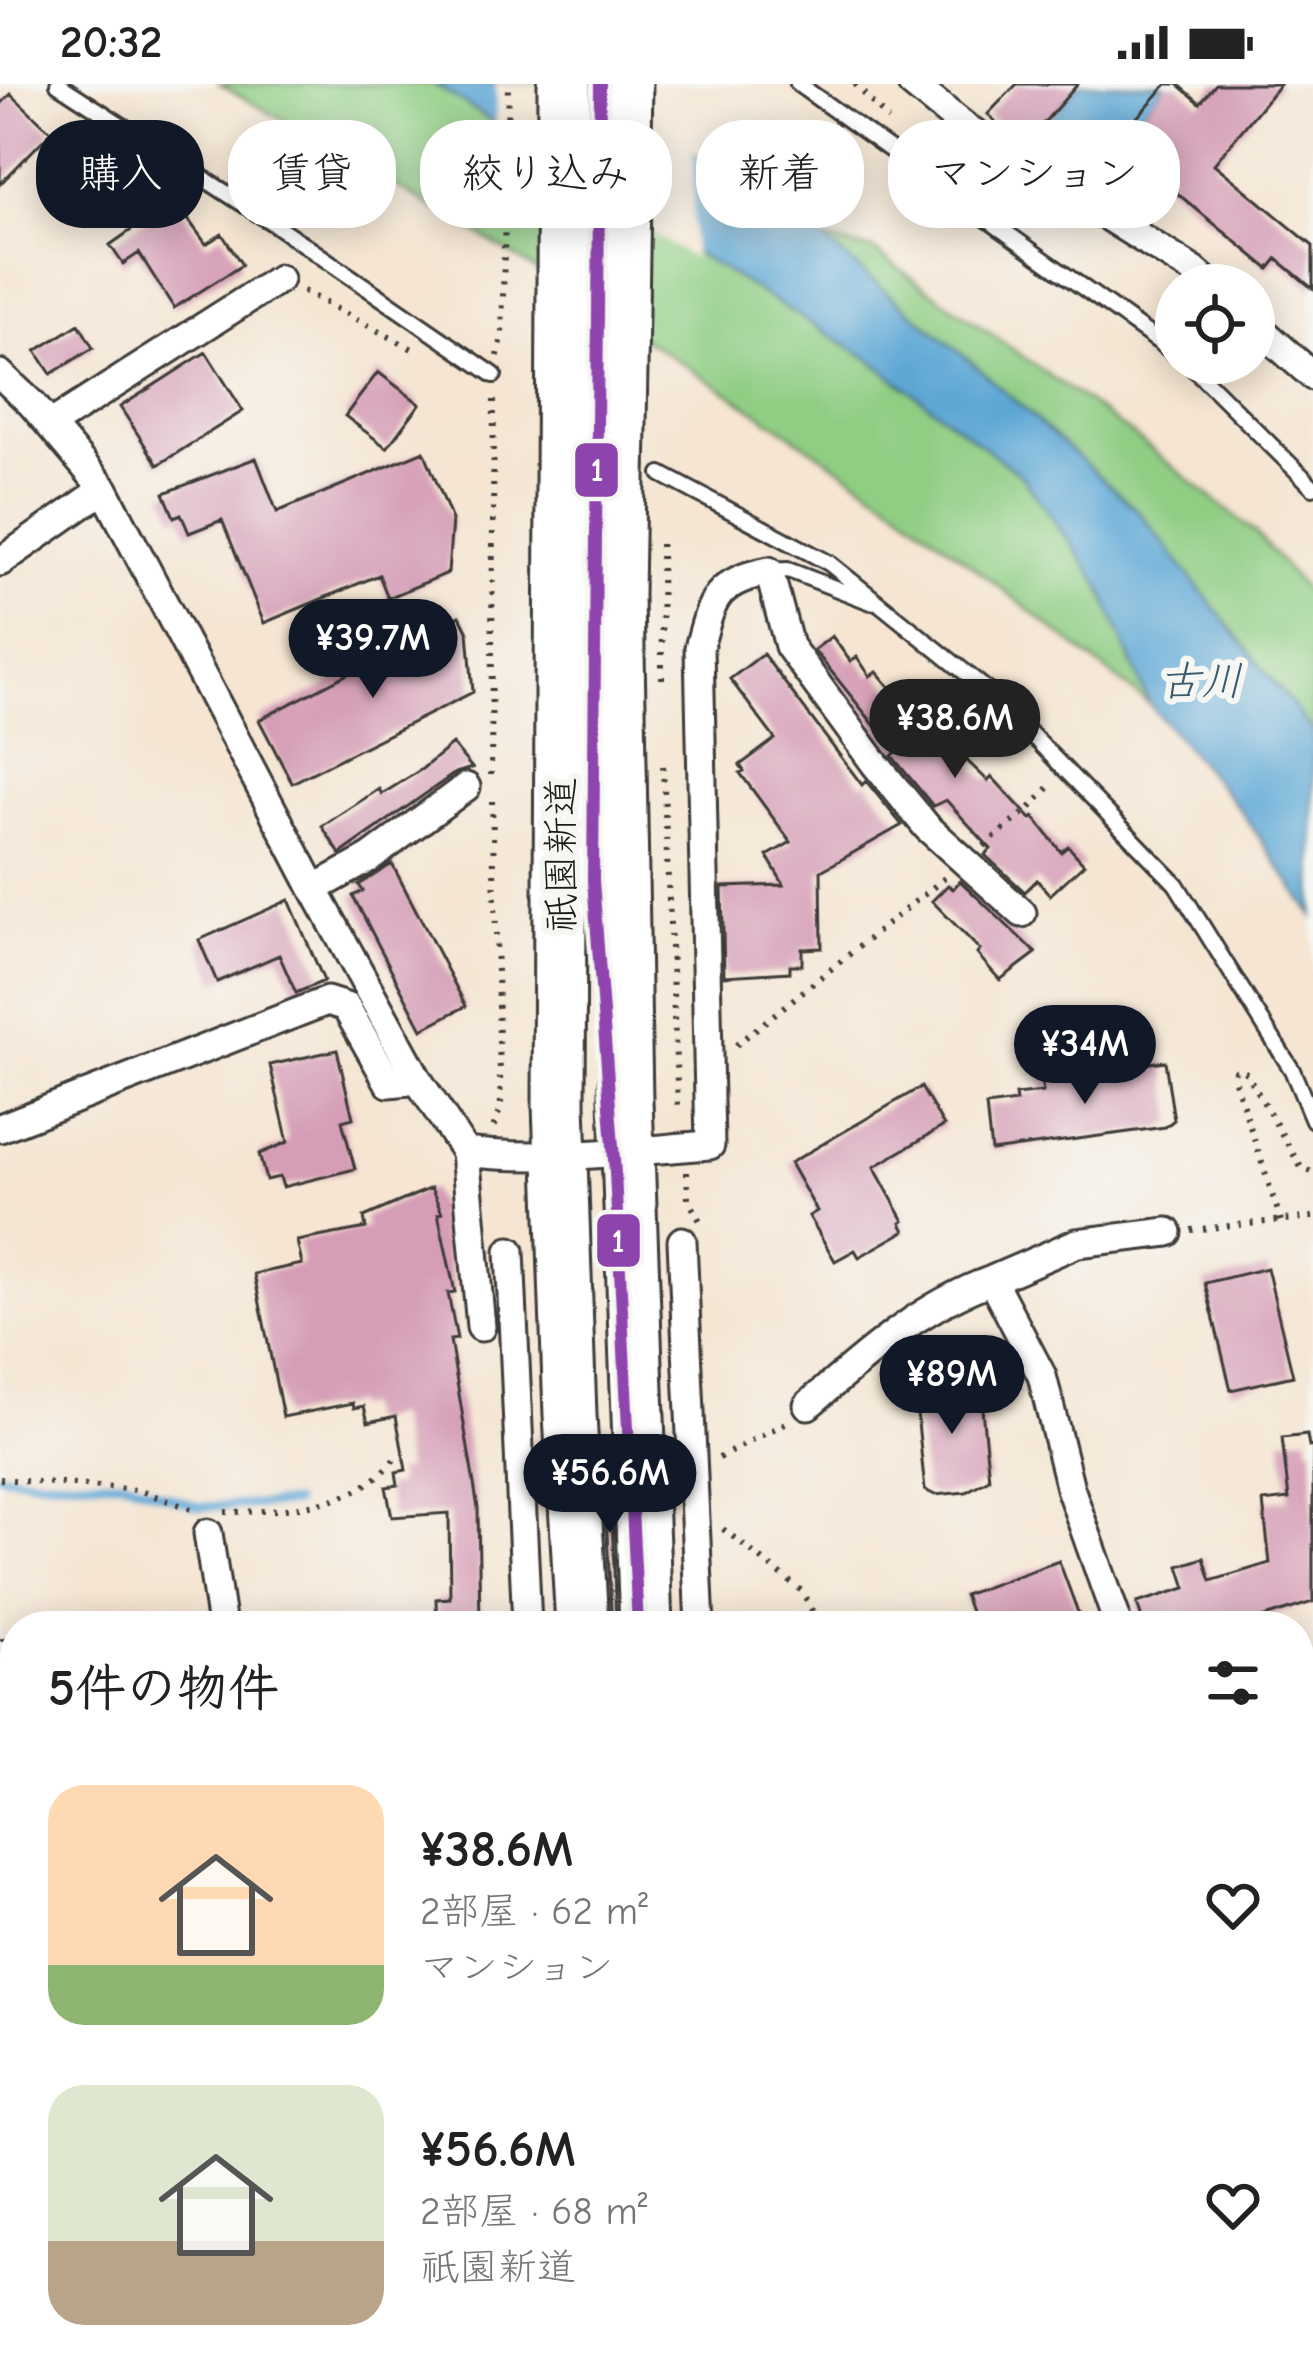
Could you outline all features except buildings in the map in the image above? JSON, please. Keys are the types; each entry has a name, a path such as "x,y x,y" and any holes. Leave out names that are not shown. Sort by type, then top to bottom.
{"highway":[{"name":"祇園新道","path":"564,84 560,1157 581,1611"},
{"name":"祇園新道","path":"626,84 617,595 627,1149 645,1611"}],"street":[{"path":"912,84 965,127 1183,264"},
{"path":"50,425 279,279"},
{"path":"1275,341 1311,371"},
{"path":"0,374 104,489 314,889 418,1080 465,1152 481,1327"},
{"path":"0,562 104,489"},
{"path":"465,1152 502,1158 560,1157 710,1145 700,648 711,602 738,578 769,571 789,646 876,765 927,827 1022,913"},
{"path":"314,889 370,858 466,787"},
{"path":"0,1128 327,1001 346,1007 389,1083 418,1080"},
{"path":"808,1405 883,1340 949,1296 1077,1243 1168,1232"},
{"path":"682,1241 699,1611"},
{"path":"510,1251 526,1611"},
{"path":"992,1280 1042,1376 1070,1489 1112,1611"},
{"path":"637,1379 690,1438"},
{"path":"519,1468 570,1415"},
{"path":"209,1519 219,1611"}],"lane":[{"path":"58,84 494,375"},
{"path":"798,84 1155,339"},
{"path":"1209,384 1313,487"},
{"path":"661,475 830,563 992,694 1176,884 1292,1070 1313,1120"},
{"path":"769,571 788,570 883,606"}],"path":[{"path":"502,337 508,84"},
{"path":"279,279 424,355"},
{"path":"490,1134 501,1107 490,766 494,375"},
{"path":"661,475 662,688"},
{"path":"663,758 676,1098 682,1121"},
{"path":"709,1064 1029,809 1051,785"},
{"path":"1281,1221 1235,1071 1242,1069 1247,1074 1302,1169 1313,1172"},
{"path":"1168,1232 1313,1217"},
{"path":"710,1461 782,1426 808,1405"},
{"path":"0,1479 138,1490 209,1519 322,1501 361,1487 389,1468 398,1455"},
{"path":"713,1521 802,1591 812,1611"}],"green space":[{"path":"220,84 434,84 490,120 420,120 420,200 396,186 396,120 282,120"},
{"path":"468,228 656,228 871,360 1022,476 1099,583 1149,704 894,504"},
{"path":"824,240 873,250 1133,435 1256,533 1313,600 1313,732 1140,513 976,366"}],"water":[{"name":"古川","path":"434,84 587,84 642,120 490,120"},
{"path":"1079,84 1165,86 1135,120 1046,120"},
{"name":"古川","path":"672,140 696,156 696,228 806,228 976,366 1140,513 1313,732 1313,916 1241,811 1149,704 1099,583 1022,476 871,360 656,228 672,228"}],"pier":[{"path":"496,84 598,84 652,120 496,120"},
{"path":"672,133 693,147 693,259 645,228 672,228"}],"waterway":[{"path":"0,1475 125,1481 199,1507 294,1503"}],"transit line":[{"name":"1","path":"600,84 593,880 615,1173 637,1611"}]}
